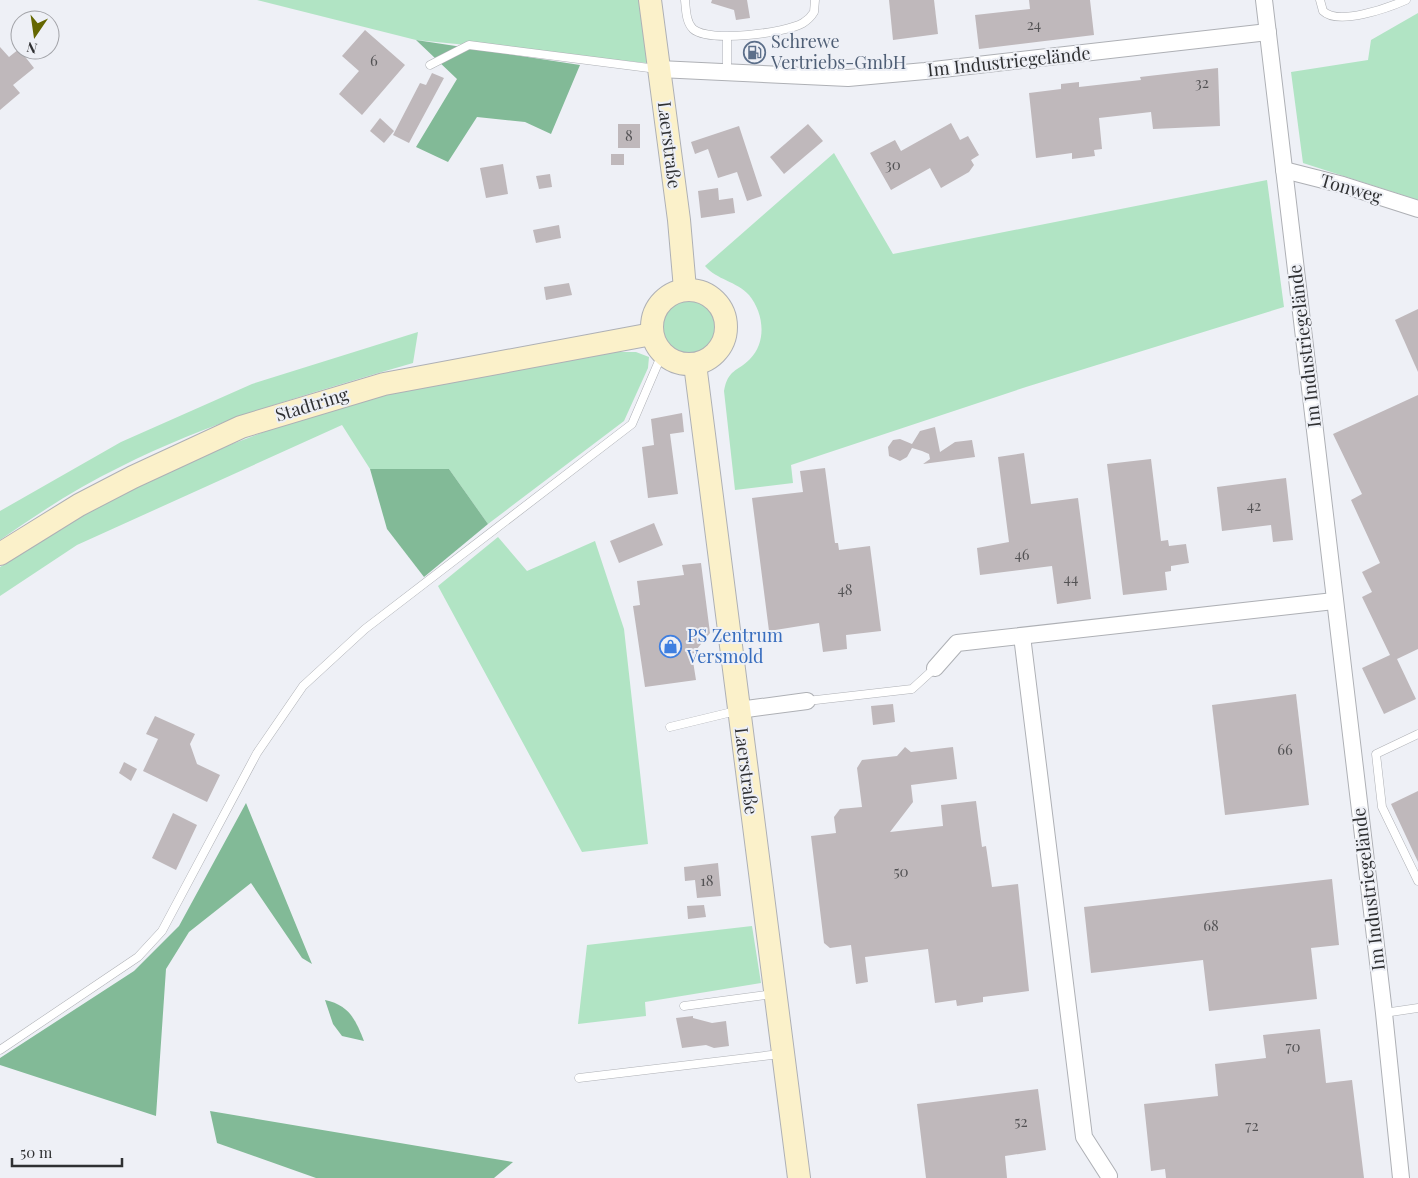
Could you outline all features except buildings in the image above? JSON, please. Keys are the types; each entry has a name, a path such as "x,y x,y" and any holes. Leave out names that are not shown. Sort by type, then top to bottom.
{"main road":[{"name":"Laerstraße","path":"650,0 685,289"},
{"path":"685,289 706,293 715,299 726,317 727,328 724,341 718,352 708,360 695,364 677,362 662,354 655,344 652,334 654,316 659,303 671,294 685,289"},
{"name":"Stadtring","path":"0,554 79,505 133,476 241,427 384,384 652,334"},
{"name":"Laerstraße","path":"695,364 799,1178"}],"street":[{"name":"Im Industriegelände","path":"1264,0 1384,1013 1401,1178"},
{"name":"Im Industriegelände","path":"659,69 848,78 925,72 1268,32"},
{"name":"Tonweg","path":"1284,170 1343,185 1418,209"},
{"path":"935,668 957,644 1334,600"},
{"path":"1022,636 1084,1137 1109,1176"},
{"path":"739,710 807,701"}],"lane":[{"path":"685,0 688,20 692,29 709,36 727,37 791,28 802,24 814,12 815,0"},
{"path":"1320,0 1323,11 1336,18 1368,12 1406,0"},
{"path":"727,37 727,72"},
{"path":"430,65 469,45 659,69"},
{"path":"0,1050 138,957 162,931 257,753 303,686 365,629 632,424 662,354"},
{"path":"807,701 912,689 935,668"},
{"path":"670,727 739,710"},
{"path":"1418,734 1376,754 1382,807 1418,881"},
{"path":"684,1006 775,994"},
{"path":"1384,1013 1418,1008"},
{"path":"579,1078 783,1054"}],"green space":[{"path":"257,0 641,0 647,63 416,40"},
{"path":"1418,13 1418,200 1303,163 1291,72 1368,60 1371,40"},
{"path":"416,40 580,65 551,134 525,122 477,117 448,162 416,147 457,79"},
{"path":"834,153 893,254 1267,180 1284,307 1026,387 791,465 793,483 735,490 724,391 731,375 750,359 755,352 759,344 762,327 758,310 749,295 705,266"},
{"path":"690,295 702,297 712,304 719,314 721,326 719,338 712,348 702,355 690,357 678,355 668,348 661,338 659,326 661,314 668,304 678,297"},
{"path":"418,332 413,363 264,408 155,450 74,492 0,540 0,511 121,442 252,384"},
{"path":"614,352 636,352 649,357 648,368 624,421 488,524 449,469 370,469 342,425 77,545 0,596 0,567 81,516 177,465 319,411 435,383"},
{"path":"370,469 449,469 488,524 424,577 387,529"},
{"path":"498,537 527,571 595,541 624,629 648,844 582,852 438,586"},
{"path":"246,803 312,964 302,958 251,883 189,932 166,969 156,1116 0,1065 0,1058 134,971 179,926"},
{"path":"752,926 761,983 645,1002 646,1016 578,1024 587,945"},
{"path":"325,1000 333,1002 350,1014 358,1026 364,1041 342,1036 333,1024"},
{"path":"210,1111 513,1162 494,1178 316,1178 217,1143"}],"place":[{"name":"Schrewe Vertriebs-GmbH","path":"755,52"},
{"name":"PS Zentrum Versmold","path":"671,646"}]}
